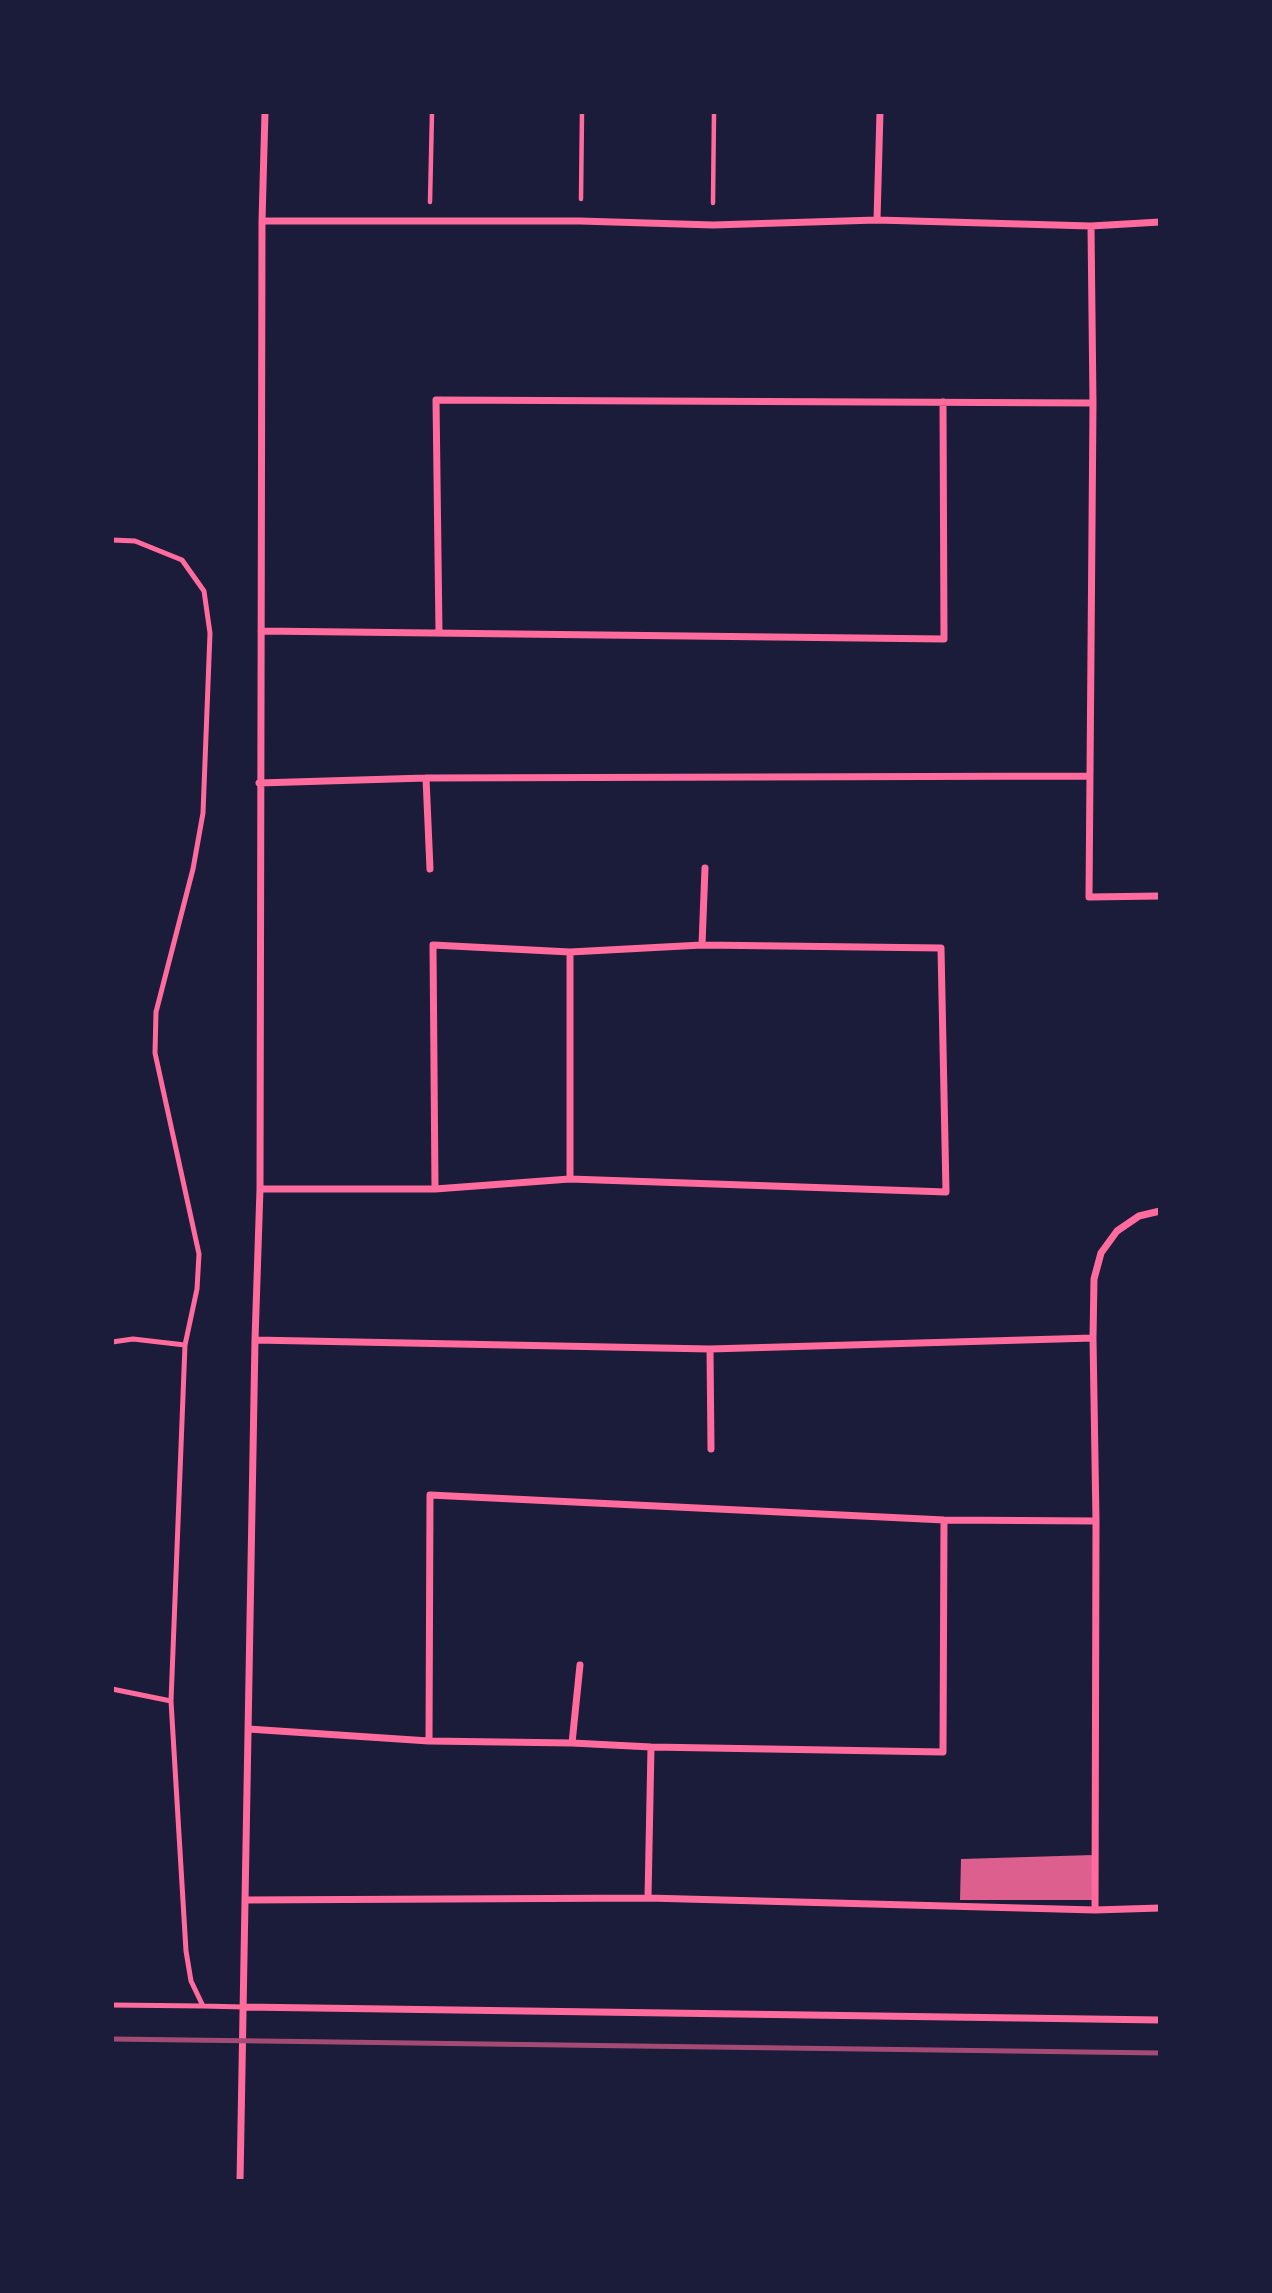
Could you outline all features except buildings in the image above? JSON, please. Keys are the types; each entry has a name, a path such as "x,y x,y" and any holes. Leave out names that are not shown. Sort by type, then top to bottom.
{"street":[{"path":"240,2181 260,1189 259,783 265,112"},
{"path":"877,220 880,112"},
{"path":"262,221 580,221 713,225 877,220 1091,226 1160,222"},
{"path":"1091,226 1093,403 1089,897 1160,896"},
{"path":"439,632 436,400 1093,403"},
{"path":"261,631 944,639 943,402"},
{"path":"259,783 426,778 1089,776"},
{"path":"426,778 430,869"},
{"path":"702,945 705,868"},
{"path":"260,1189 435,1189 570,1179 946,1192 941,948 702,945 569,952 433,945 435,1189"},
{"path":"569,952 570,1179"},
{"path":"1095,1910 1094,1279 1101,1253 1117,1231 1139,1216 1160,1210"},
{"path":"255,1340 710,1349 1093,1338"},
{"path":"710,1349 711,1449"},
{"path":"429,1741 430,1495 944,1520 1096,1521"},
{"path":"248,1729 429,1741 943,1752 944,1520"},
{"path":"572,1743 580,1665"},
{"path":"649,1898 652,1747"},
{"path":"246,1900 649,1898 1095,1910 1160,1909"},
{"path":"244,2007 1160,2020"}],"lane":[{"path":"112,540 135,541 181,560 204,591 210,633 203,813 193,869 156,1012 155,1053 198,1254 197,1289 185,1345 171,1701 187,1951 191,1981 203,2006"},
{"path":"112,1342 133,1339 185,1345"},
{"path":"112,1689 171,1701"},
{"path":"112,2005 244,2007"}],"path":[{"path":"429,220 432,112"},
{"path":"580,221 582,112"},
{"path":"713,225 714,112"}],"railway":[{"path":"112,2039 1160,2053"}]}
